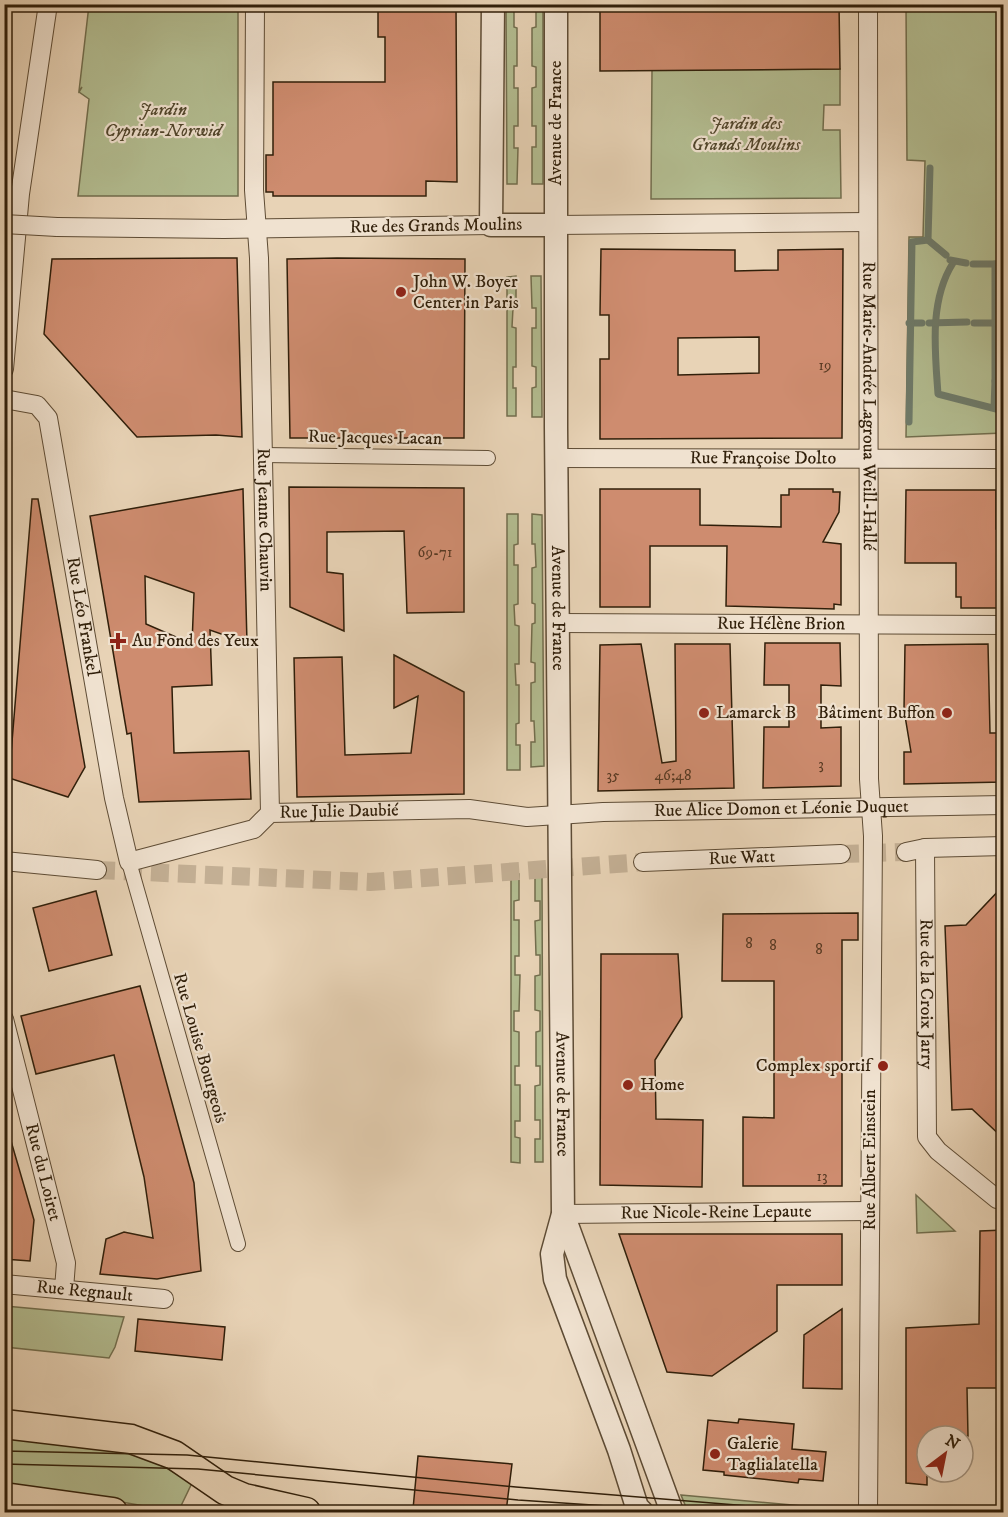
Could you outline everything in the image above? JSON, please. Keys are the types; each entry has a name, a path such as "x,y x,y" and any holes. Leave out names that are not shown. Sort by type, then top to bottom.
{"main road":[{"path":"4,1424 130,1439 174,1455 198,1469 225,1490 306,1512"},
{"path":"4,1497 113,1512"}],"street":[{"path":"4,369 22,183 48,4"},
{"name":"Rue Jeanne Chauvin","path":"255,4 254,190 263,455 270,813"},
{"path":"491,225 493,4"},
{"name":"Avenue de France","path":"556,4 562,1214 552,1254 555,1279 618,1446 637,1507 642,1512"},
{"name":"Rue Marie-Andrée Lagroua Weill-Hallé","path":"868,4 871,807"},
{"name":"Rue des Grands Moulins","path":"4,224 57,227 257,228 868,222"},
{"name":"Rue Léo Frankel","path":"4,399 37,405 48,418 112,786 129,862"},
{"name":"Rue Jacques Lacan","path":"263,455 488,458"},
{"name":"Rue Françoise Dolto","path":"557,458 1004,459"},
{"name":"Rue Hélène Brion","path":"559,623 1004,625"},
{"name":"Rue Alice Domon et Léonie Duquet","path":"559,816 603,812 1004,805"},
{"name":"Rue Albert Einstein","path":"868,1512 873,843 871,807"},
{"name":"Rue Julie Daubié","path":"129,862 254,829 270,813 469,809 527,817 559,816"},
{"path":"906,852 925,848 1004,846"},
{"name":"Rue de la Croix Jarry","path":"925,848 927,1137 938,1151 997,1199 1004,1200"},
{"name":"Rue Watt","path":"643,862 841,854"},
{"path":"4,861 97,870"},
{"name":"Rue Louise Bourgeois","path":"129,862 238,1244"},
{"name":"Rue du Loiret","path":"4,1019 66,1263 64,1289"},
{"name":"Rue Nicole-Reine Lepaute","path":"562,1214 870,1211"},
{"name":"Avenue de France","path":"562,1214 672,1512"},
{"name":"Rue Regnault","path":"4,1284 164,1299"}],"green space":[{"name":"Jardin Cyprian-Norwid","path":"89,5 238,5 238,196 78,196 89,99 79,92 82,87 79,91"},
{"path":"506,5 518,5 514,6 514,27 517,28 517,66 514,66 514,88 518,88 518,126 514,126 514,148 518,148 517,184 507,184"},
{"path":"532,5 543,5 543,184 532,184 532,147 536,147 536,126 532,126 532,88 536,87 536,67 532,66 532,28 536,27 536,6"},
{"path":"906,5 1003,5 1003,433 906,437 909,237 923,237 925,161 907,160"},
{"name":"Jardin des Grands Moulins","path":"840,69 840,105 824,105 823,130 840,130 841,198 651,199 652,70"},
{"path":"516,276 516,307 513,308 512,327 516,328 516,367 513,367 513,388 516,388 516,416 507,416 507,277"},
{"path":"531,276 541,276 542,417 532,417 532,388 536,387 536,367 532,366 532,328 536,328 536,308 532,308"},
{"path":"507,514 518,514 518,544 514,545 514,565 518,565 518,604 514,605 515,625 519,626 519,664 515,664 516,685 519,685 519,723 516,724 516,745 520,745 520,770 507,770"},
{"path":"532,514 542,515 544,766 531,767 531,742 535,742 534,721 531,721 531,683 535,682 535,663 531,662 532,624 535,623 535,604 532,603 532,568 536,567 535,544 532,544"},
{"path":"511,874 519,874 519,900 514,901 514,920 519,920 519,956 515,956 515,975 520,975 519,1011 514,1011 514,1031 519,1032 519,1066 515,1066 515,1085 520,1085 520,1121 515,1121 515,1137 520,1138 520,1163 511,1162"},
{"path":"535,874 542,874 543,1162 535,1162 535,1139 540,1139 540,1120 535,1120 535,1086 540,1085 540,1066 536,1066 536,1032 540,1031 540,1011 535,1010 535,976 540,975 540,955 536,955 535,921 540,920 540,901 535,901"},
{"path":"916,1195 955,1231 917,1233"},
{"path":"5,1306 124,1317 115,1347 109,1358 5,1347"},
{"path":"5,1434 146,1456 192,1483 178,1512 116,1501 5,1487"},
{"path":"681,1495 859,1511 688,1512"}],"building":[{"path":"378,4 456,4 457,182 426,181 426,196 273,196 273,192 266,192 266,155 273,155 273,82 385,82 385,37 378,37"},
{"path":"600,4 839,4 840,69 600,71"},
{"path":"601,249 735,250 735,271 778,270 778,250 843,249 842,438 600,439 600,359 609,359 609,315 600,315","holes":["759,337 759,373 678,375 678,338"]},
{"path":"237,258 242,437 216,435 137,437 44,334 52,259"},
{"path":"287,259 465,259 464,438 290,438"},
{"path":"289,487 464,488 464,612 407,613 404,531 327,532 327,572 343,574 344,631 290,607"},
{"path":"243,489 247,643 210,630 212,685 172,687 174,753 249,751 251,799 139,802 131,733 127,734 90,516","holes":["145,576 194,593 192,644 146,624"]},
{"path":"600,489 700,489 700,525 781,527 781,495 789,495 789,489 833,489 833,492 840,492 839,512 823,542 841,544 841,605 834,604 834,609 726,606 727,546 650,546 650,607 600,607"},
{"path":"906,490 996,490 996,529 1004,529 1004,608 961,608 961,597 956,597 956,563 905,563"},
{"path":"32,499 38,499 85,767 68,797 9,778"},
{"path":"765,643 840,643 841,686 821,685 821,728 841,727 841,786 763,788 764,727 789,727 789,685 764,685"},
{"path":"641,644 662,763 676,761 675,644 730,644 734,788 598,791 600,645"},
{"name":"Bâtiment Buffon","path":"988,644 990,733 1004,733 1004,782 904,784 904,752 911,752 904,710 905,645"},
{"path":"394,655 464,692 464,794 297,797 294,658 342,657 345,755 411,753 418,696 394,708"},
{"path":"1004,885 1004,1139 972,1109 952,1110 945,926 966,925"},
{"path":"96,891 112,955 49,971 33,908"},
{"path":"858,913 858,940 842,940 842,1186 743,1186 743,1117 774,1118 774,981 722,981 723,914"},
{"name":"Home","path":"601,954 678,954 682,1017 655,1060 656,1119 703,1120 702,1187 600,1185"},
{"path":"140,986 194,1183 201,1271 157,1279 100,1274 106,1239 124,1232 153,1238 144,1177 114,1055 36,1074 21,1016"},
{"path":"11,1141 34,1220 30,1261 4,1259 4,1206"},
{"path":"1004,1230 1004,1388 967,1388 968,1424 915,1424 915,1484 906,1483 906,1328 979,1324 980,1231"},
{"path":"619,1234 842,1234 842,1285 777,1285 777,1331 712,1376 667,1372"},
{"path":"842,1309 842,1389 803,1388 804,1335"},
{"path":"138,1319 225,1327 222,1360 135,1351"},
{"path":"739,1419 794,1424 792,1449 826,1452 823,1481 799,1479 798,1483 724,1475 724,1472 703,1470 708,1420 738,1423"},
{"path":"418,1456 512,1464 506,1512 413,1509"}],"waterway":[{"path":"930,168 928,240 946,255"},
{"path":"909,422 912,242 928,240"},
{"path":"950,260 966,263"},
{"path":"953,263 940,293 935,327 938,394 1004,411"},
{"path":"973,264 1004,264"},
{"path":"995,264 995,381 1004,381"},
{"path":"929,323 967,322"},
{"path":"909,323 922,323"},
{"path":"974,323 1004,323"},
{"path":"994,408 995,381"}],"tunnel":[{"path":"841,854 906,852"},
{"path":"97,870 370,882 643,862"}],"tram line":[{"path":"4,1451 187,1455 516,1487 822,1512"},
{"path":"4,1464 198,1469 518,1500 697,1512"}],"place":[{"name":"John W. Boyer Center in Paris","path":"401,292"},
{"name":"Au Fond des Yeux","path":"118,641"},
{"name":"Lamarck B","path":"704,713"},
{"name":"Bâtiment Buffon","path":"947,713"},
{"name":"Complex sportif","path":"883,1066"},
{"name":"Home","path":"628,1085"},
{"name":"Galerie Taglialatella","path":"715,1454"}]}
